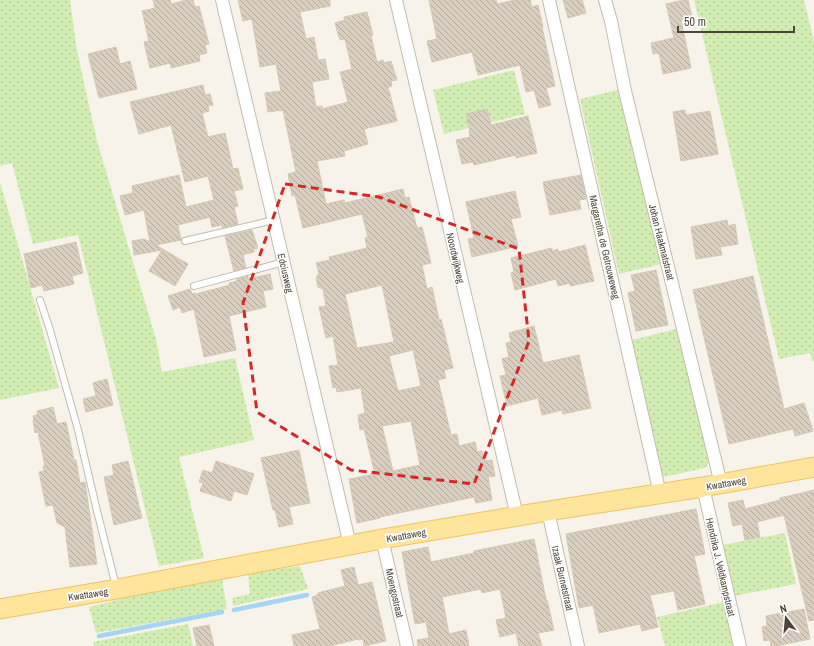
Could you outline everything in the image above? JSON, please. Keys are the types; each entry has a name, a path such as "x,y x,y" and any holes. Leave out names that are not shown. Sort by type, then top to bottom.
{"main road":[{"name":"Kwattaweg","path":"0,608 117,590 382,539 548,511 712,486 814,467"}],"street":[{"name":"Edciusweg","path":"222,0 350,546"},
{"name":"Noordwijkweg","path":"396,0 517,516"},
{"name":"Margaretha de Getrouweweg","path":"549,0 660,494"},
{"name":"Johan Haakmatstraat","path":"605,0 611,21 712,486"},
{"name":"Hendrika J. Veldkampstraat","path":"712,486 740,646"},
{"name":"Izaak Burnetstraat","path":"548,511 578,646"},
{"name":"Moengostraat","path":"382,539 407,646"}],"lane":[{"path":"185,241 274,220"},
{"path":"194,286 284,262"},
{"path":"40,300 78,430 98,518 117,590"}],"highlighted area":[{"path":"285,184 379,197 519,249 529,341 474,484 351,470 257,412 243,303"}],"green space":[{"path":"0,0 70,0 77,51 97,141 156,339 162,372 235,358 254,440 179,457 204,558 159,566 78,235 33,244 12,163 0,166"},
{"path":"694,0 804,0 814,41 814,361 812,361 810,353 779,359"},
{"path":"514,70 525,114 444,134 433,90"},
{"path":"621,89 662,264 619,274 580,99"},
{"path":"0,182 59,388 0,400"},
{"path":"676,329 691,379 709,463 705,468 663,477 632,340"},
{"path":"785,533 796,584 734,596 722,545"},
{"path":"300,566 308,589 233,606 232,598 250,594 248,573"},
{"path":"222,578 227,609 96,633 89,607 149,592"},
{"path":"724,602 734,646 665,646 657,617"},
{"path":"188,624 193,646 94,646 93,642"}],"building":[{"path":"153,0 170,0 171,4 186,0 193,0 195,7 199,6 209,44 205,45 207,53 199,55 200,61 171,68 170,63 150,68 144,42 149,41 142,11 155,8"},
{"path":"238,0 330,0 330,6 300,12 306,39 314,37 318,60 325,59 329,79 312,82 316,107 322,106 322,109 348,102 340,72 352,69 345,39 340,40 335,23 345,20 344,17 367,12 373,35 371,36 377,62 383,60 384,63 391,61 397,80 391,81 392,86 388,87 397,121 364,129 368,144 344,151 345,156 317,161 326,204 344,200 345,203 403,189 405,198 409,197 417,228 422,227 431,263 422,265 427,289 432,287 439,320 441,319 453,368 444,370 446,378 438,380 451,435 457,434 459,446 475,442 477,452 482,451 485,461 492,460 495,476 488,477 492,500 476,503 474,497 357,523 349,479 375,474 364,429 360,430 358,415 365,413 361,388 337,392 336,387 333,388 329,366 338,365 333,336 326,338 319,307 326,306 323,289 318,287 316,278 319,273 316,263 330,260 329,257 367,248 365,238 368,237 362,214 303,228 295,195 292,196 288,174 296,172 283,110 268,112 265,93 281,91 276,64 260,67 252,19 243,21","holes":["382,285 394,342 357,348 345,294","413,350 421,386 398,391 389,356","411,421 420,465 393,471 382,426"]},
{"path":"429,0 496,0 497,4 515,0 530,0 532,7 538,5 555,86 546,88 551,105 539,108 534,90 526,92 520,65 478,75 472,52 432,62 427,41 437,39"},
{"path":"563,0 582,0 586,13 568,18"},
{"path":"688,0 692,17 681,20 691,68 663,74 659,53 653,54 651,43 674,38 666,4"},
{"path":"116,47 120,64 130,61 137,89 99,98 88,54"},
{"path":"203,85 205,95 210,94 213,105 208,106 209,111 202,113 208,137 225,133 233,169 238,168 243,189 234,191 238,206 234,207 238,224 222,228 222,225 212,227 210,217 178,225 181,240 156,245 188,264 175,286 149,271 162,250 134,255 132,241 144,239 150,242 144,210 125,215 120,196 133,193 132,186 179,175 186,207 214,200 208,176 185,182 171,125 139,134 130,102"},
{"path":"487,109 491,125 528,116 537,153 516,158 516,155 474,165 473,162 462,164 456,140 470,137 466,114"},
{"path":"685,110 686,115 710,111 718,154 681,161 673,112"},
{"path":"581,175 586,199 579,200 581,209 550,215 543,182"},
{"path":"515,191 521,217 511,219 518,246 472,257 468,239 474,238 466,202"},
{"path":"727,220 728,226 735,224 738,244 720,247 722,255 696,259 691,227"},
{"path":"252,230 258,248 254,249 254,252 243,255 246,268 234,271 225,236"},
{"path":"76,242 83,273 72,276 74,284 44,291 42,285 31,288 24,254"},
{"path":"585,245 594,281 570,286 570,283 558,286 556,279 515,290 511,273 514,272 511,258 552,248 552,251 558,249 558,252"},
{"path":"656,270 668,325 636,331 628,293 635,291 631,275"},
{"path":"270,274 273,289 263,291 266,307 229,316 236,350 204,357 194,309 182,313 180,307 173,310 168,296 190,289 192,294 196,294 230,285 229,283 237,281 237,279 248,276 248,279"},
{"path":"753,276 784,409 804,403 813,431 795,436 793,429 729,444 693,290"},
{"path":"534,326 543,363 579,355 591,408 563,414 562,410 542,415 538,398 507,406 500,376 506,375 502,359 509,357 506,343 511,342 509,333"},
{"path":"107,379 113,405 86,412 83,399 96,396 93,383"},
{"path":"53,407 57,424 66,422 74,460 76,460 80,483 85,482 97,564 70,567 65,527 57,523 53,505 46,506 39,472 44,471 43,466 45,466 38,432 35,433 33,416 37,415 37,411"},
{"path":"299,450 310,503 289,507 293,524 279,527 275,510 273,510 261,458"},
{"path":"128,461 142,518 114,525 104,477 114,475 112,465"},
{"path":"216,461 254,474 247,495 234,491 231,501 200,491 203,483 199,482 203,470 212,473"},
{"path":"814,490 814,620 809,621 784,515 757,522 760,537 745,540 742,524 733,526 728,503 743,500 745,509 780,500 780,498"},
{"path":"696,509 705,554 694,556 705,604 678,610 674,591 650,595 658,627 642,631 640,624 599,633 593,605 579,608 566,534"},
{"path":"534,539 546,600 554,630 538,633 542,646 519,646 516,633 500,637 496,620 506,618 500,589 482,593 481,589 442,597 449,634 466,630 469,646 418,646 417,640 429,638 426,622 415,624 402,552 428,547 431,562 474,553 474,551"},
{"path":"354,567 358,585 372,582 386,641 364,646 363,639 359,639 329,646 294,646 292,635 320,629 312,597 318,595 318,593 345,586 341,570"},
{"path":"804,609 810,639 776,646 771,646 770,640 764,641 762,627 767,626 766,616"},
{"path":"209,625 214,646 197,646 193,628"}],"waterway":[{"path":"234,610 307,595"},
{"path":"99,636 222,612"}]}
